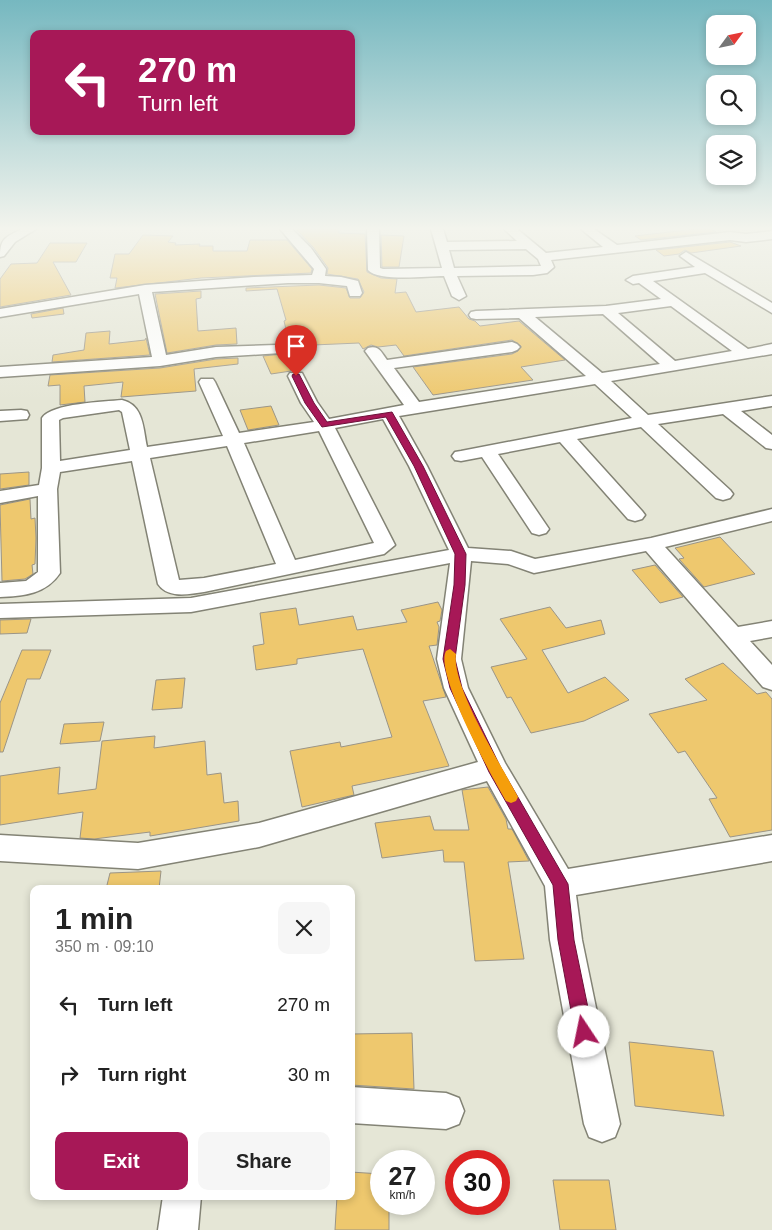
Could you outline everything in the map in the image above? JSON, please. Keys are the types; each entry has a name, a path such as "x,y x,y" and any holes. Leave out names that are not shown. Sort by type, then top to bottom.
{"street":[{"path":"0,313 145,289 190,286"},
{"path":"354,286 355,293"},
{"path":"455,286 459,296"},
{"path":"645,286 673,302 746,354"},
{"path":"736,286 772,309"},
{"path":"145,289 160,361"},
{"path":"476,315 606,310 673,302"},
{"path":"606,310 672,366"},
{"path":"522,314 599,379 724,494"},
{"path":"382,364 512,347"},
{"path":"0,497 50,478 140,453 325,425 415,408 772,349"},
{"path":"0,372 160,361 216,352 276,350"},
{"path":"373,350 415,408"},
{"path":"0,590 30,587 44,581 49,572 50,418 59,413 122,405 130,410 169,584 181,588 204,585 358,555 377,550 385,545 325,425 310,403 296,376"},
{"path":"207,382 288,568"},
{"path":"462,456 566,438 645,421 772,401"},
{"path":"728,409 772,444"},
{"path":"389,414 418,466 460,554 459,585 449,659 456,688 494,768 560,884 566,940 602,1124"},
{"path":"0,416 21,415"},
{"path":"566,438 635,514"},
{"path":"487,452 539,529"},
{"path":"0,611 191,605 460,554 511,558 534,566 651,544 772,515"},
{"path":"651,544 772,681"},
{"path":"740,643 772,629"},
{"path":"740,643 772,643"},
{"path":"0,848 138,856 259,835 494,768"},
{"path":"560,884 772,848"},
{"path":"355,1105 446,1111"},
{"path":"178,1230 182,1200"}],"building":[{"path":"0,286 66,286 71,295 0,307"},
{"path":"332,286 346,288 350,298 360,298 364,292 361,286 396,286 395,293 406,292 416,312 459,307 469,319 475,321 480,326 519,321 565,360 521,367 533,380 433,395 413,367 512,354 518,351 521,346 512,340 404,356 396,345 378,347 371,345 363,349 359,343 290,346 284,321 286,320 277,289 246,291 246,288"},
{"path":"201,291 201,298 196,299 198,331 236,328 237,344 216,345 167,353 155,294"},
{"path":"63,308 64,314 32,318 31,314"},
{"path":"110,331 109,344 145,340 146,338 150,355 52,362 53,355 84,350 86,333"},
{"path":"283,354 291,371 271,374 263,356"},
{"path":"238,358 238,364 194,369 196,391 121,397 123,382 84,386 85,402 60,405 60,385 48,386 50,375 160,368 216,359"},
{"path":"271,406 279,425 248,430 240,410"},
{"path":"29,472 29,485 0,489 0,474"},
{"path":"30,499 31,519 35,518 36,538 35,564 32,565 33,574 25,579 2,581 0,505"},
{"path":"720,537 755,574 704,587 679,559 684,558 675,548"},
{"path":"655,565 683,597 660,603 632,570"},
{"path":"438,602 442,610 440,621 437,622 439,627 437,645 429,646 446,697 423,701 449,766 352,786 354,795 302,807 290,751 340,742 341,747 392,737 363,649 297,659 297,664 256,670 253,646 264,644 260,613 296,608 299,625 353,616 357,630 407,622 401,610"},
{"path":"550,607 566,628 601,620 605,634 542,650 568,693 605,677 629,700 584,721 531,733 511,697 507,698 491,667 527,659 500,619"},
{"path":"31,619 27,633 0,634 0,620"},
{"path":"22,650 51,650 40,679 27,679 3,752 0,752 0,703"},
{"path":"723,663 757,694 766,692 772,699 772,830 730,837 709,799 717,798 685,751 678,753 649,714 707,700 685,679"},
{"path":"185,678 182,708 152,710 156,680"},
{"path":"104,722 100,741 60,744 64,724"},
{"path":"155,736 154,748 205,741 207,775 221,773 224,803 238,801 239,821 150,836 150,832 94,839 80,838 83,812 0,825 0,776 60,767 58,794 96,789 102,741"},
{"path":"488,787 506,819 508,829 512,829 529,861 508,862 524,959 475,961 464,862 444,862 443,850 382,858 375,823 430,816 434,830 469,830 462,790"},
{"path":"161,871 159,885 107,885 110,873"},
{"path":"412,1033 414,1089 355,1085 355,1034"},
{"path":"629,1042 713,1051 724,1116 635,1106"},
{"path":"355,1172 370,1173 370,1215 389,1215 389,1230 335,1230 337,1200 355,1200"},
{"path":"553,1180 609,1180 616,1230 560,1230"}],"slow traffic":[{"path":"450,654 449,659 456,688 494,768 511,797"}],"route":[{"path":"296,376 310,403 325,425 389,414 418,466 460,554 459,585 449,659 456,688 494,768 560,884 566,940 584,1032"}]}
